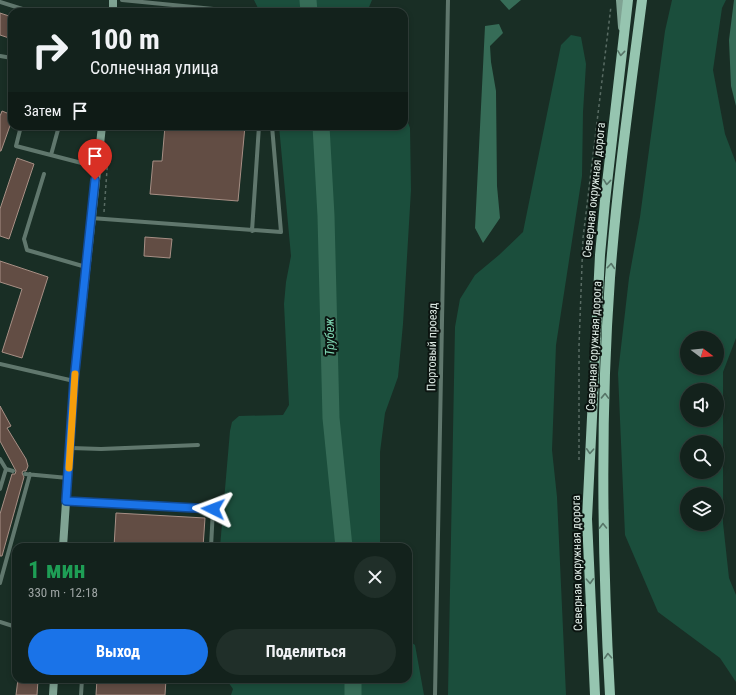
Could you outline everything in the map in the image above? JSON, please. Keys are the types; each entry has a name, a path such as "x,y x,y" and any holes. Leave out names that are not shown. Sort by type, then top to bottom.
{"main road":[{"path":"620,0 623,38"},
{"name":"Северная окружная дорога","path":"595,695 587,519 600,255 628,0"},
{"name":"Северная оружная дорога","path":"610,695 603,516 603,439 606,359 610,279 617,199 642,0"},
{"path":"63,543 71,448 74,381 102,130"},
{"path":"52,695 54,683"}],"lane":[{"path":"122,0 203,8"},
{"name":"Портовый проезд","path":"435,695 448,0"},
{"path":"0,2 19,8"},
{"path":"21,130 16,146 97,167"},
{"path":"50,155 58,130"},
{"path":"252,231 259,130"},
{"path":"91,218 282,232 272,130"},
{"path":"44,174 24,239 28,250 86,267"},
{"path":"0,364 74,381"},
{"path":"71,448 101,449 198,445"},
{"path":"0,459 6,469 13,471"},
{"path":"0,489 6,469"},
{"path":"0,583 28,474 68,478"},
{"path":"66,501 213,509 211,543"},
{"path":"0,622 12,626"},
{"path":"81,695 82,683"}],"path":[{"path":"104,219 109,149"}],"shaded area":[{"path":"254,0 372,0 369,8 258,8"},
{"path":"500,0 521,0 509,10"},
{"path":"672,0 726,0 722,8 713,70 725,134 736,163 736,338 724,369 724,331 680,331 680,375 723,375 723,383 680,383 680,427 723,427 723,435 680,435 680,479 723,479 723,487 680,487 680,531 724,531 729,578 736,595 736,682 720,658 658,612 625,535 618,373 629,278 640,217 665,31"},
{"path":"734,0 736,0 736,106 731,86 729,40"},
{"path":"499,24 503,33 490,46 496,91 497,186 500,218 483,243 475,228 485,26"},
{"path":"571,35 581,37 586,64 583,112 582,176 556,345 552,450 557,497 566,695 448,695 455,327 460,299 475,275 523,232 561,45"},
{"path":"408,123 410,128 411,190 403,324 398,377 385,413 380,452 380,543 220,543 232,422 239,416 283,415 289,405 284,304 291,256 279,130 408,130"},
{"path":"412,643 415,645 424,695 231,695 233,689 229,683 412,683"}],"building":[{"path":"0,13 8,16 8,38 0,35"},
{"path":"2,111 8,113 8,130 1,151 0,151 0,116"},
{"path":"165,130 245,130 238,201 150,194 153,161 162,161"},
{"path":"17,158 34,164 9,239 0,236 0,209"},
{"path":"145,237 172,239 170,258 144,256"},
{"path":"0,261 48,277 22,358 2,352 22,289 0,282"},
{"path":"0,406 11,426 7,428 26,459 28,466 26,471 23,471 22,473 24,477 2,556 0,556 0,514 12,474 15,474 16,471 0,441"},
{"path":"116,513 205,518 203,543 114,543"},
{"path":"18,683 38,683 37,695 16,695"},
{"path":"97,683 166,683 165,695 96,695"}],"waterway":[{"name":"Трубеж","path":"308,0 309,8"},
{"name":"Трубеж","path":"321,130 326,216 331,418 344,543"},
{"name":"Трубеж","path":"353,683 353,695"}],"slow traffic":[{"path":"69,468 75,374"}],"route":[{"path":"95,180 74,381 71,448 66,501 213,509"}]}
